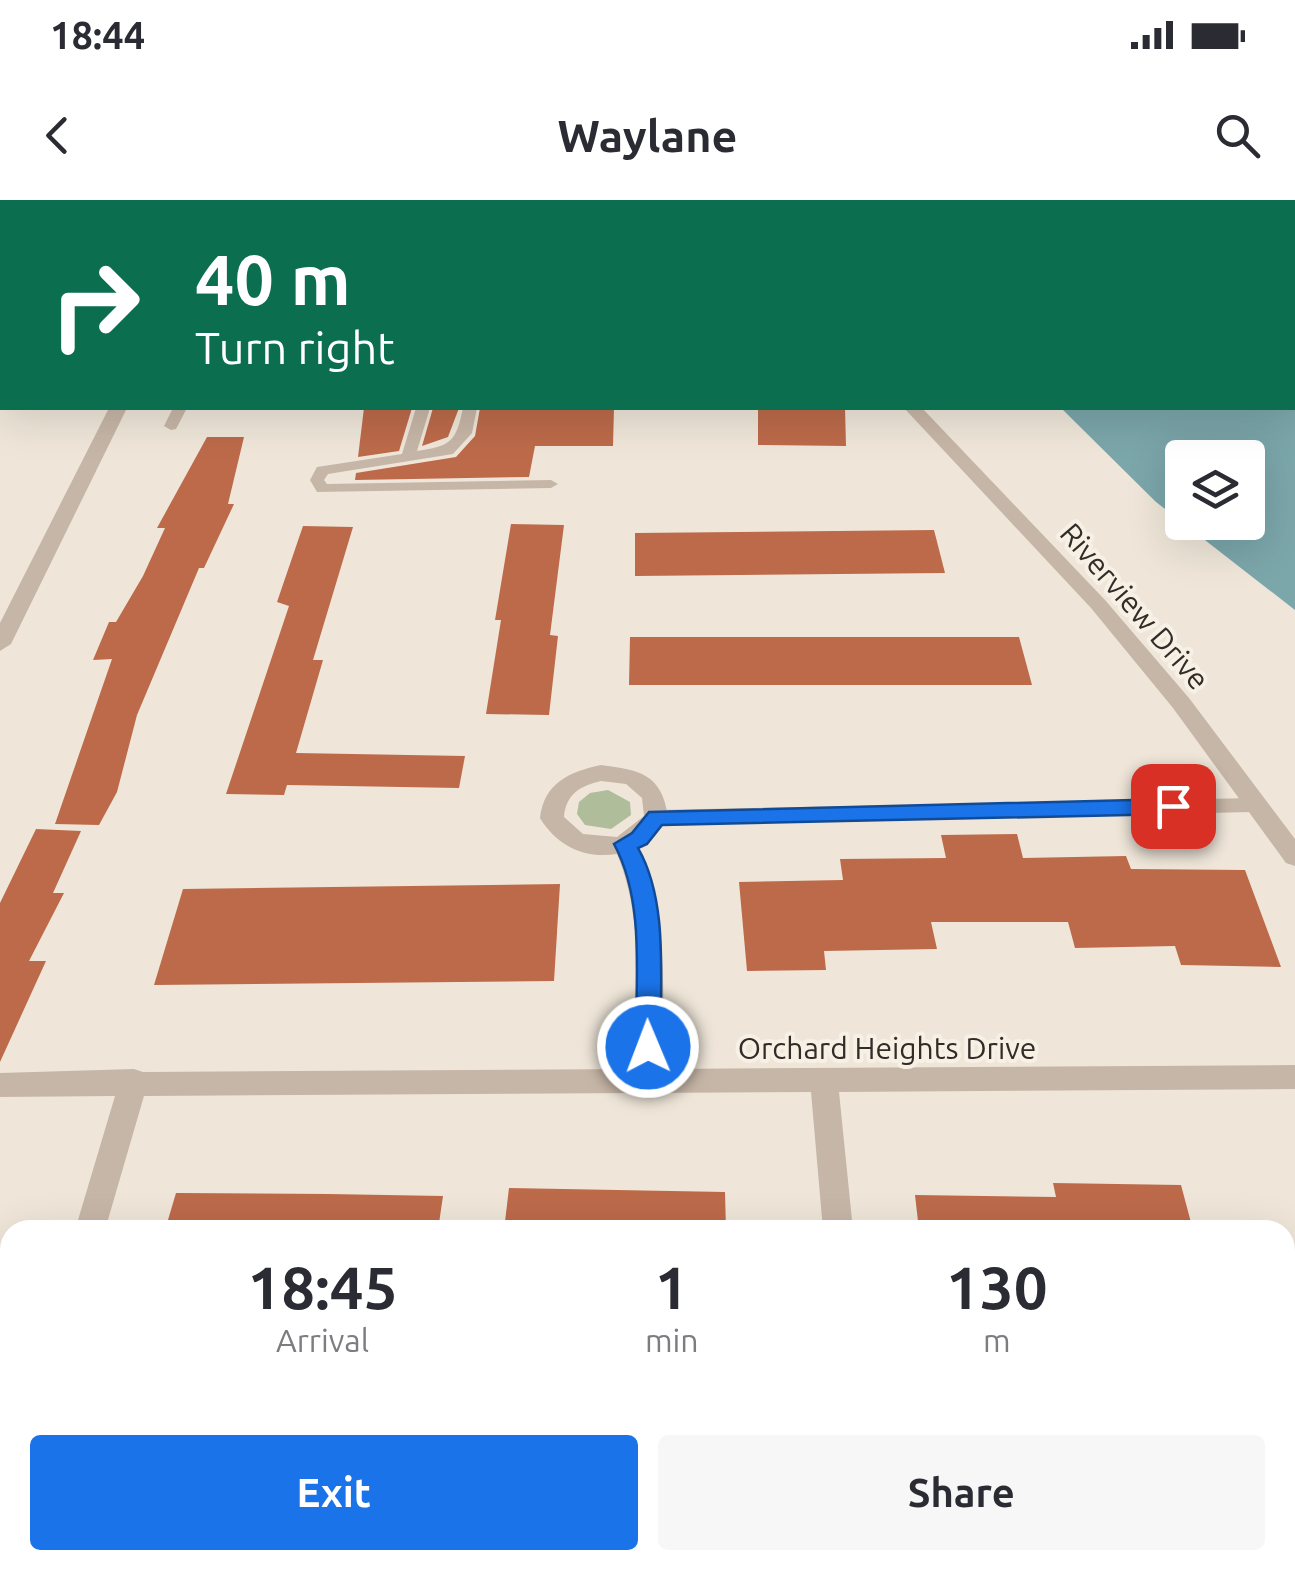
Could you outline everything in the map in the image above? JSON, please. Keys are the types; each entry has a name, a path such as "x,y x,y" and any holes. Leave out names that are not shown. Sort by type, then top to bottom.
{"street":[{"path":"0,644 117,410"},
{"name":"Riverview Drive","path":"915,410 1098,604 1181,704 1295,857"},
{"path":"585,776 632,777 654,794 656,818 640,838 625,844 606,848 571,840 552,818 552,805 558,793 585,776"},
{"path":"625,844 638,869 645,913 649,1081"},
{"name":"Orchard Heights Drive","path":"0,1085 134,1081 824,1082 1295,1077"},
{"path":"93,1220 134,1081"},
{"path":"824,1082 837,1220"}],"lane":[{"path":"171,426 179,410"},
{"path":"408,458 422,410"},
{"path":"470,410 465,433 448,451 322,470 317,480 322,488 551,484"},
{"path":"656,818 1254,805"}],"green space":[{"path":"608,790 630,802 631,815 611,829 585,825 577,814 579,802 590,793"}],"water":[{"path":"1063,410 1295,410 1295,610 1205,540 1265,540 1265,440 1165,440 1165,509"}],"building":[{"path":"364,410 411,410 399,451 358,457"},
{"path":"432,410 458,410 448,437 422,446"},
{"path":"480,410 614,410 613,446 535,446 529,477 355,480 356,473 456,457 475,436"},
{"path":"758,410 845,410 846,446 758,445"},
{"path":"207,437 244,437 228,504 234,504 204,568 199,568 137,715 117,792 99,825 55,824 112,659 93,660 109,622 116,622 143,576 165,528 157,528"},
{"path":"511,524 564,525 550,635 558,636 549,715 486,714 501,620 495,620"},
{"path":"303,526 353,527 313,660 323,660 296,753 465,756 459,788 287,785 284,795 226,794 289,606 277,602"},
{"path":"934,530 945,573 635,576 635,533"},
{"path":"630,637 1019,637 1032,685 629,685"},
{"path":"36,829 81,831 53,893 64,893 29,961 46,961 0,1062 0,903"},
{"path":"1017,834 1023,858 1126,856 1131,869 1245,870 1281,967 1181,965 1175,946 1075,948 1068,922 931,922 937,949 824,951 826,970 747,971 739,882 843,880 840,859 946,858 941,835"},
{"path":"560,884 554,981 154,985 183,889"},
{"path":"1053,1183 1181,1185 1190,1220 918,1220 915,1195 1056,1197"},
{"path":"509,1188 725,1192 726,1220 505,1220"},
{"path":"176,1193 443,1196 439,1220 168,1220"}],"route":[{"path":"648,1047 645,913 638,869 625,844 640,838 656,818 1173,806"}]}
